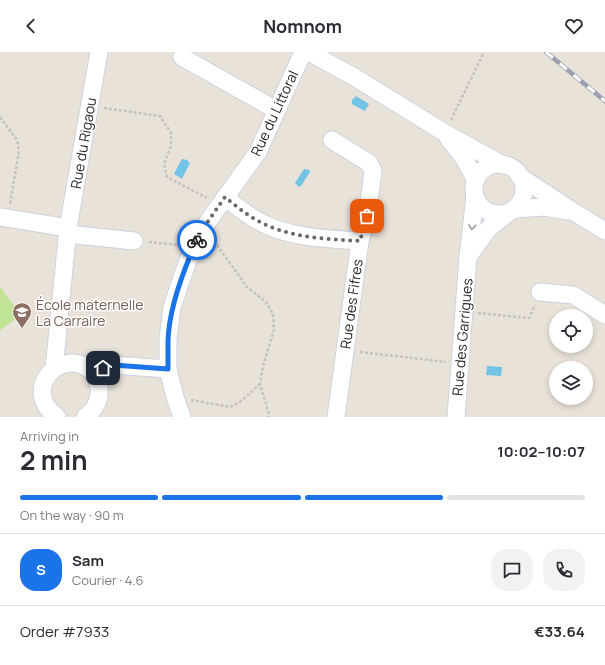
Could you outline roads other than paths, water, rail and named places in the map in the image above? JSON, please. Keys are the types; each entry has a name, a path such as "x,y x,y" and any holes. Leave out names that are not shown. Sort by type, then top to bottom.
{"street":[{"name":"Rue du Rigaou","path":"54,369 68,231 99,52"},
{"name":"Rue du Littoral","path":"182,417 168,369 168,340 172,307 187,263 204,227 258,152 303,52"},
{"path":"309,52 356,78 444,133 503,165"},
{"path":"182,57 276,110"},
{"path":"444,133 463,157 476,188 479,204 484,210 500,214 511,211 544,207 574,212"},
{"path":"332,140 369,163 373,171 367,216 360,241"},
{"path":"468,257 488,229 520,203 524,187 522,179 511,167 495,165 480,173 476,188"},
{"path":"519,176 574,212 605,230"},
{"name":"Rue des Garrigues","path":"456,417 468,257 476,188"},
{"name":"Rue des Fifres","path":"222,201 266,225 290,234 360,241 336,417"},
{"path":"4,218 68,231 134,241"},
{"path":"540,292 573,295 605,315"},
{"path":"57,417 50,412 45,404 42,394 43,385 47,376 54,369 71,363 89,369 99,384 100,394 98,403 85,417"},
{"path":"95,376 103,368 113,365 168,369"}],"water":[{"path":"356,96 369,104 365,111 352,104 352,100"},
{"path":"182,159 187,160 190,163 182,179 174,174"},
{"path":"304,169 309,170 310,172 299,187 295,183"},
{"path":"487,366 502,367 501,376 486,375"}],"railway":[{"path":"546,52 605,101"}],"place":[{"name":"École maternelle La Carraire","path":"22,329"}]}
